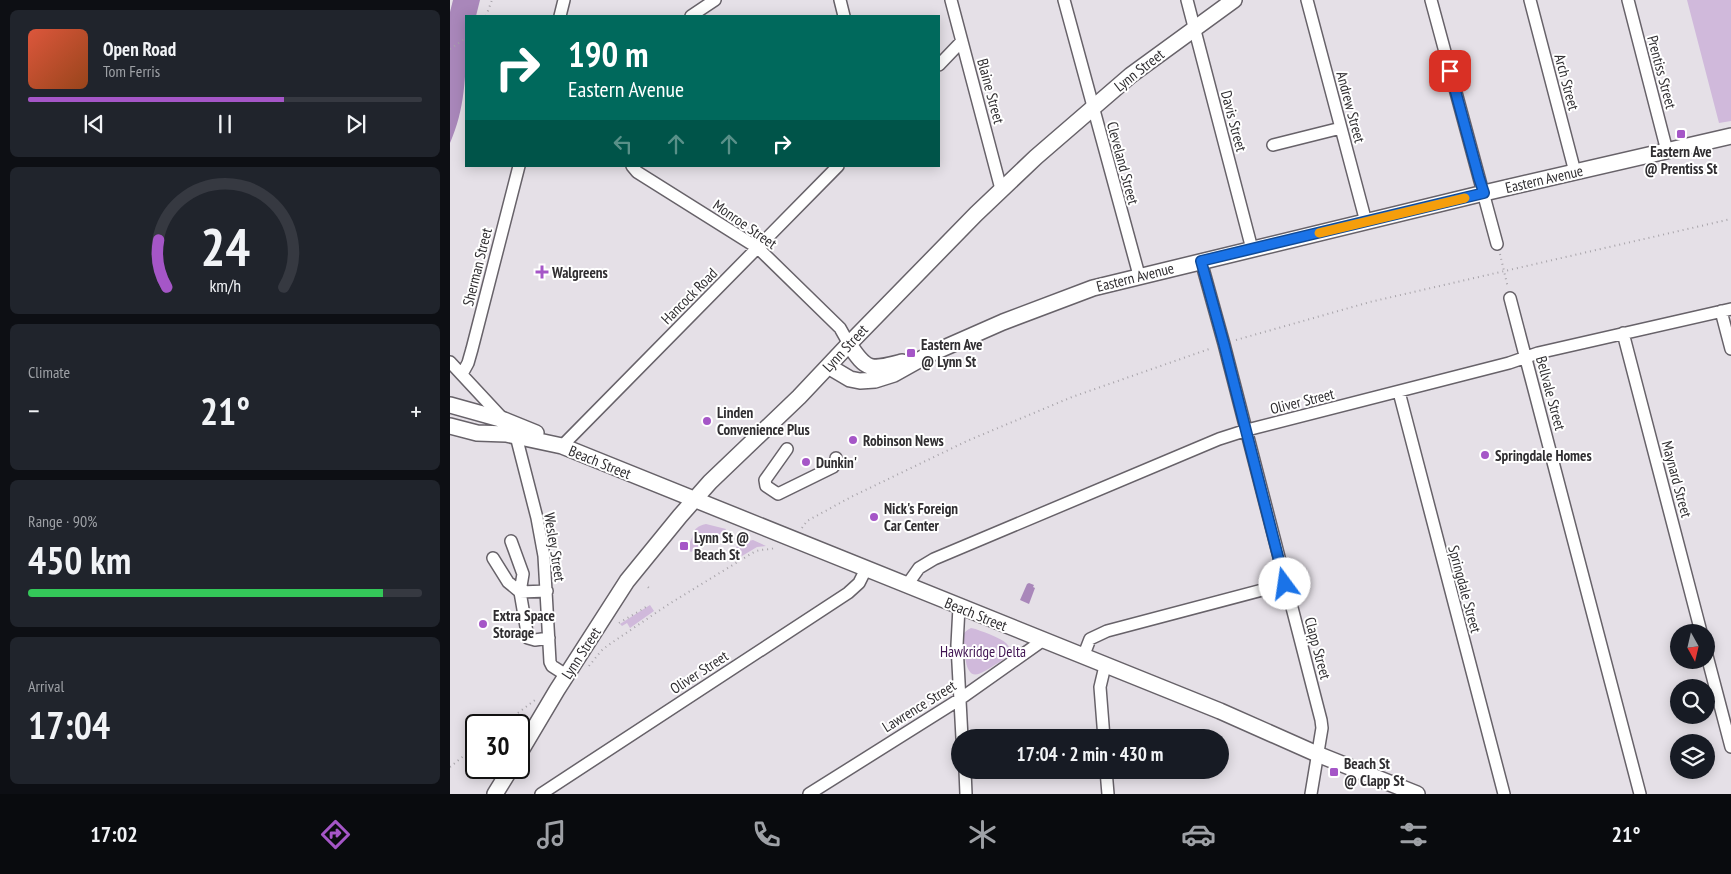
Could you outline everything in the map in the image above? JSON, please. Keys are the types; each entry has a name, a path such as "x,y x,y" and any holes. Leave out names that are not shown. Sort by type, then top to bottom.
{"main road":[{"name":"Lynn Street","path":"530,736 566,675 627,581 694,500 799,397 1002,189 1092,106 1131,75 1234,0"},
{"name":"Eastern Avenue","path":"828,366 850,379 860,381 875,380 894,374 928,355 1061,298 1093,288 1139,275 1731,136"},
{"name":"Eastern Avenue","path":"849,344 858,358 872,368 880,368 928,355"},
{"name":"Beach Street","path":"450,405 504,420 549,438 562,446 1042,641 1220,711 1317,754 1417,794"},
{"name":"Beach Street","path":"450,426 477,433 516,436 562,446"},
{"path":"500,792 506,779"}],"street":[{"path":"560,15 564,0"},
{"path":"692,15 715,0"},
{"path":"840,0 844,15"},
{"name":"Blaine Street","path":"952,0 1002,189"},
{"name":"Cleveland Street","path":"1064,0 1139,275"},
{"name":"Davis Street","path":"1187,0 1252,249"},
{"name":"Andrew Street","path":"1308,0 1366,222"},
{"path":"1431,0 1497,244"},
{"name":"Arch Street","path":"1530,0 1575,172"},
{"name":"Prentiss Street","path":"1628,0 1667,151"},
{"path":"940,64 962,41"},
{"path":"1273,145 1341,128"},
{"name":"Sherman Street","path":"462,374 472,349 519,167"},
{"name":"Monroe Street","path":"633,167 637,172 758,248 840,328 849,344"},
{"name":"Hancock Road","path":"562,446 837,167"},
{"name":"Clapp Street","path":"1201,261 1247,430 1321,722 1311,794"},
{"name":"Bellvale Street","path":"1510,298 1640,794"},
{"path":"1726,310 1731,349"},
{"name":"Oliver Street","path":"906,585 919,568 934,559 1213,442 1247,430 1623,333 1726,310"},
{"name":"Maynard Street","path":"1623,333 1699,624"},
{"name":"Wesley Street","path":"450,362 504,420 516,436 544,556 551,664 566,675"},
{"name":"Springdale Street","path":"1399,392 1504,794"},
{"path":"787,449 765,480 766,486 776,494 782,494 832,467 836,463 836,458"},
{"path":"510,541 523,574 520,592 528,638 535,640 549,638"},
{"path":"493,558 508,582 520,592 547,591"},
{"name":"Oliver Street","path":"541,794 848,594 858,583 866,569"},
{"path":"1082,657 1090,639 1107,631 1285,584"},
{"path":"959,607 956,632 962,729"},
{"name":"Lawrence Street","path":"809,794 960,699 1042,641"},
{"path":"1103,729 1100,687 1105,666"},
{"path":"1710,669 1731,747"},
{"path":"965,779 966,794"},
{"path":"1107,779 1108,794"}],"path":[{"path":"486,15 492,0"},
{"path":"450,49 465,39"},
{"path":"802,528 805,523 903,471 1006,424 1090,390 1224,344 1370,302 1731,218"},
{"path":"1497,244 1510,298"},
{"path":"585,663 590,666 603,649 629,630 668,603 754,552"},
{"path":"619,623 646,607"},
{"path":"516,714 536,699"},
{"path":"450,767 465,755"}],"green space":[{"path":"1687,0 1731,0 1731,121 1719,123"},
{"path":"706,524 726,529 691,552 686,547 695,530"},
{"path":"753,540 766,546 757,547 742,556 736,547"},
{"path":"650,605 654,611 630,628 627,623 622,626 620,624"},
{"name":"Hawkridge Delta","path":"971,628 1001,640 1010,650 1009,654 998,663 986,671 976,674 972,674 969,670 963,643 964,633"}],"shaded area":[{"path":"453,0 480,0 476,15 465,15 465,81 460,112 450,143 450,12"},
{"path":"1029,583 1034,585 1033,587 1035,588 1029,604 1020,600"}],"slow traffic":[{"path":"1319,233 1465,198"}],"place":[{"name":"Eastern Ave @ Prentiss St","path":"1681,134"},
{"name":"Walgreens","path":"542,272"},
{"name":"Eastern Ave @ Lynn St","path":"911,353"},
{"name":"Linden Convenience Plus","path":"707,421"},
{"name":"Robinson News","path":"853,440"},
{"name":"Springdale Homes","path":"1485,455"},
{"name":"Dunkin'","path":"806,462"},
{"name":"Nick's Foreign Car Center","path":"874,517"},
{"name":"Lynn St @ Beach St","path":"684,546"},
{"name":"Extra Space Storage","path":"483,624"},
{"name":"Beach St @ Clapp St","path":"1334,772"}],"route":[{"path":"1285,584 1247,430 1201,261 1484,193 1450,71"}]}
